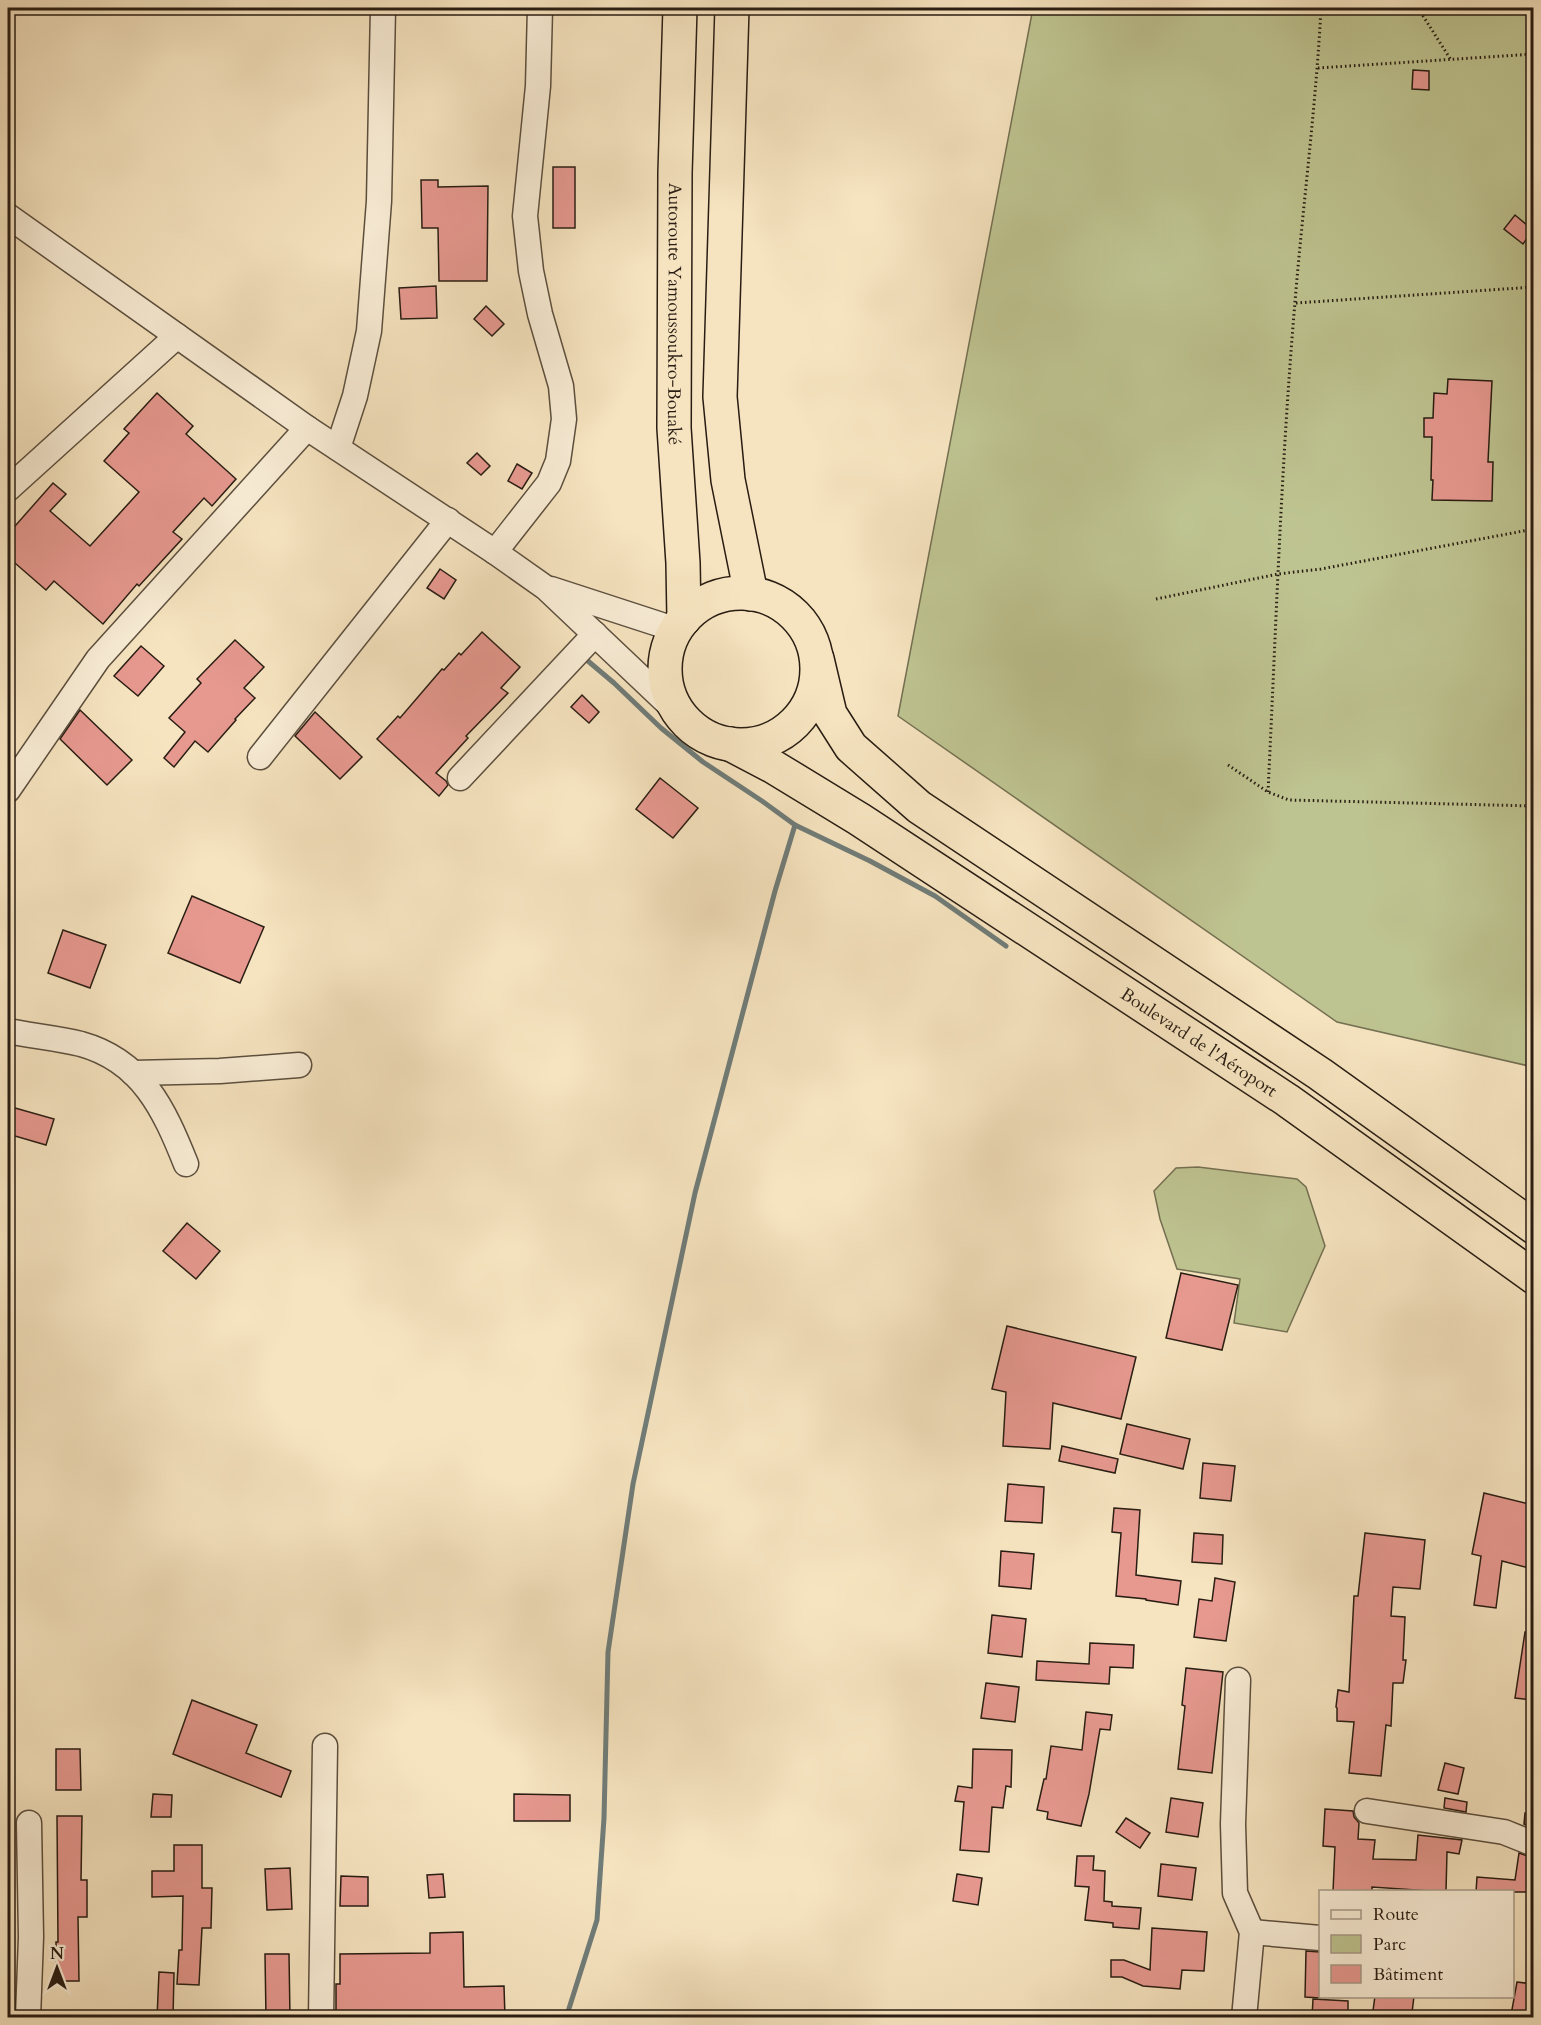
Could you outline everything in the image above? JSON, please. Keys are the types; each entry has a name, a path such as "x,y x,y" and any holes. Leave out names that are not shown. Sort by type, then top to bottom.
{"highway":[{"name":"Autoroute Yamoussoukro-Bouaké","path":"680,8 675,173 674,428 683,564 680,624"},
{"path":"732,8 720,397 728,480 751,594"},
{"path":"817,659 816,683 809,705 795,723 776,737 753,744 730,744 710,739 692,728 678,712 668,690 664,665 670,640 680,624 703,603 726,595 751,594 775,601 795,615 810,635 817,659 830,714 851,747 919,807 1320,1074 1533,1227"},
{"name":"Boulevard de l'Aéroport","path":"730,744 772,766 859,819 1287,1100 1533,1277"}],"street":[{"path":"338,448 356,396 369,331 379,201 383,8"},
{"path":"495,552 549,483 558,461 564,419 561,386 540,314 531,271 525,216 538,86 540,8"},
{"path":"8,216 307,428 448,520 546,588 678,712"},
{"path":"8,489 177,336"},
{"path":"8,790 98,659 307,428"},
{"path":"260,757 448,520"},
{"path":"546,588 680,624"},
{"path":"460,778 595,634"},
{"path":"8,1031 81,1044 115,1057 148,1086 170,1122 186,1164"},
{"path":"133,1073 220,1071 299,1065"},
{"path":"1238,1680 1233,1824 1235,1893 1252,1932 1244,2018"},
{"path":"321,2018 325,1746"},
{"path":"1367,1811 1504,1832 1533,1844"},
{"path":"28,2018 32,1937 29,1823"},
{"path":"1252,1932 1319,1938"}],"path":[{"path":"1268,792 1278,574 1295,303 1318,68 1321,8"},
{"path":"1418,8 1451,60"},
{"path":"1318,68 1533,54"},
{"path":"1295,303 1533,286"},
{"path":"1156,599 1278,574 1321,569 1533,528"},
{"path":"1228,765 1268,792 1289,800 1533,806"}],"green space":[{"path":"1033,8 1533,8 1533,1067 1337,1022 898,716"},
{"path":"1198,1167 1297,1179 1306,1187 1325,1246 1287,1332 1234,1323 1240,1279 1177,1269 1160,1219 1154,1191 1176,1168"}],"building":[{"path":"1413,70 1429,71 1429,90 1412,89"},
{"path":"553,167 575,167 575,228 553,228"},
{"path":"421,180 438,180 438,187 488,186 487,281 439,281 438,228 422,228"},
{"path":"1515,215 1533,230 1523,244 1504,229"},
{"path":"436,286 437,318 401,319 399,288"},
{"path":"486,306 504,324 492,336 474,319"},
{"path":"1448,379 1492,381 1488,462 1493,462 1492,501 1432,500 1432,437 1424,437 1424,418 1433,418 1434,393 1447,394"},
{"path":"157,393 193,426 186,434 236,479 212,506 204,498 173,532 182,539 139,586 137,584 103,624 54,581 46,590 8,557 8,534 53,483 66,494 50,511 90,546 139,492 104,461 129,433 124,429"},
{"path":"477,453 490,466 481,475 467,463"},
{"path":"517,464 532,473 522,489 508,481"},
{"path":"440,569 456,580 444,599 427,588"},
{"path":"482,632 520,667 501,688 508,693 466,736 468,738 436,773 448,785 439,796 377,739 398,716 400,718 442,669 444,670 459,653 461,655"},
{"path":"235,640 264,667 244,688 255,698 208,752 195,741 174,767 164,758 185,732 169,718 201,683 197,679"},
{"path":"141,646 164,666 138,696 114,676"},
{"path":"582,695 599,712 589,723 571,707"},
{"path":"80,710 132,760 107,785 60,739"},
{"path":"315,712 362,757 340,779 295,736"},
{"path":"660,778 698,808 673,838 636,809"},
{"path":"192,896 264,927 240,983 168,953"},
{"path":"63,930 106,945 90,988 48,973"},
{"path":"8,1106 54,1119 46,1145 8,1134"},
{"path":"187,1223 220,1251 196,1279 163,1251"},
{"path":"1181,1273 1238,1285 1222,1350 1166,1338"},
{"path":"1007,1326 1136,1357 1121,1419 1053,1403 1050,1449 1003,1446 1006,1392 992,1389"},
{"path":"1127,1424 1190,1439 1183,1469 1120,1454"},
{"path":"1062,1446 1118,1459 1115,1473 1059,1461"},
{"path":"1203,1463 1235,1466 1231,1501 1200,1498"},
{"path":"1008,1484 1044,1487 1042,1523 1005,1521"},
{"path":"1484,1493 1533,1505 1533,1569 1502,1561 1496,1608 1474,1605 1481,1556 1472,1554"},
{"path":"1114,1508 1140,1510 1136,1575 1181,1581 1178,1605 1116,1596 1121,1533 1112,1532"},
{"path":"1194,1533 1223,1535 1222,1564 1192,1562"},
{"path":"1365,1533 1425,1540 1420,1589 1393,1587 1391,1616 1405,1617 1403,1660 1406,1660 1403,1683 1393,1683 1391,1726 1386,1725 1381,1776 1349,1773 1354,1722 1337,1721 1336,1707 1338,1690 1349,1692 1354,1596 1358,1596"},
{"path":"1001,1551 1034,1554 1031,1589 999,1586"},
{"path":"1215,1578 1235,1582 1226,1641 1194,1637 1199,1599 1212,1601"},
{"path":"992,1615 1026,1619 1022,1657 988,1653"},
{"path":"1525,1632 1533,1633 1533,1700 1515,1698"},
{"path":"1090,1643 1134,1645 1133,1668 1110,1667 1109,1684 1036,1680 1037,1661 1089,1664"},
{"path":"1186,1668 1223,1672 1212,1773 1178,1769 1185,1706 1182,1705"},
{"path":"986,1683 1019,1687 1015,1722 981,1718"},
{"path":"192,1700 257,1725 246,1753 291,1771 281,1797 173,1754"},
{"path":"1086,1712 1112,1715 1110,1730 1100,1729 1081,1826 1047,1819 1048,1812 1037,1810 1044,1779 1046,1779 1051,1746 1082,1750"},
{"path":"56,1749 80,1749 81,1790 56,1790"},
{"path":"973,1749 1012,1750 1011,1787 1006,1786 1003,1808 992,1807 989,1852 960,1850 964,1802 955,1801 958,1786 972,1788"},
{"path":"1445,1763 1464,1768 1458,1794 1438,1790"},
{"path":"153,1794 172,1795 171,1817 151,1817"},
{"path":"514,1794 570,1795 570,1821 514,1821"},
{"path":"1171,1798 1203,1803 1198,1837 1166,1832"},
{"path":"1445,1798 1467,1802 1466,1812 1444,1808"},
{"path":"1325,1809 1353,1811 1359,1823 1358,1839 1375,1840 1373,1859 1416,1860 1418,1835 1462,1840 1459,1854 1447,1852 1446,1890 1372,1887 1372,1890 1333,1890 1335,1847 1323,1846"},
{"path":"1525,1813 1533,1814 1533,1828 1524,1824"},
{"path":"57,1816 82,1816 81,1880 87,1880 87,1917 78,1917 79,1981 56,1981"},
{"path":"1126,1818 1150,1833 1140,1848 1116,1832"},
{"path":"174,1845 202,1845 202,1888 212,1888 211,1928 202,1928 199,1985 177,1984 179,1950 182,1950 183,1896 152,1897 152,1871 174,1871"},
{"path":"1519,1853 1533,1858 1533,1892 1476,1890 1477,1877 1515,1880"},
{"path":"1077,1856 1094,1856 1093,1870 1105,1871 1104,1901 1112,1902 1112,1906 1141,1908 1139,1929 1113,1927 1113,1923 1085,1920 1089,1887 1075,1886"},
{"path":"1161,1864 1196,1868 1192,1900 1158,1896"},
{"path":"290,1868 292,1909 267,1910 265,1869"},
{"path":"443,1874 445,1897 429,1898 427,1875"},
{"path":"957,1874 982,1878 978,1905 953,1901"},
{"path":"341,1876 368,1877 368,1906 340,1906"},
{"path":"1152,1928 1207,1932 1204,1971 1182,1970 1180,1989 1143,1986 1122,1977 1111,1977 1111,1960 1124,1960 1150,1970"},
{"path":"463,1932 464,1987 504,1986 505,2018 336,2018 336,1984 340,1984 340,1954 430,1953 430,1933"},
{"path":"1306,1951 1319,1952 1319,1998 1305,1997"},
{"path":"265,1954 289,1954 290,2018 266,2018"},
{"path":"159,1972 174,1973 173,2018 157,2018"},
{"path":"1517,1982 1533,1984 1533,2018 1511,2015"},
{"path":"1375,1998 1414,1998 1409,2018 1372,2018"},
{"path":"1313,1999 1348,2001 1348,2018 1312,2018"}],"waterway":[{"path":"582,656 661,728 703,762 795,825 870,861 935,896 1006,946"},
{"path":"566,2018 597,1920 604,1818 608,1652 633,1484 695,1193 775,891 795,825"}]}
